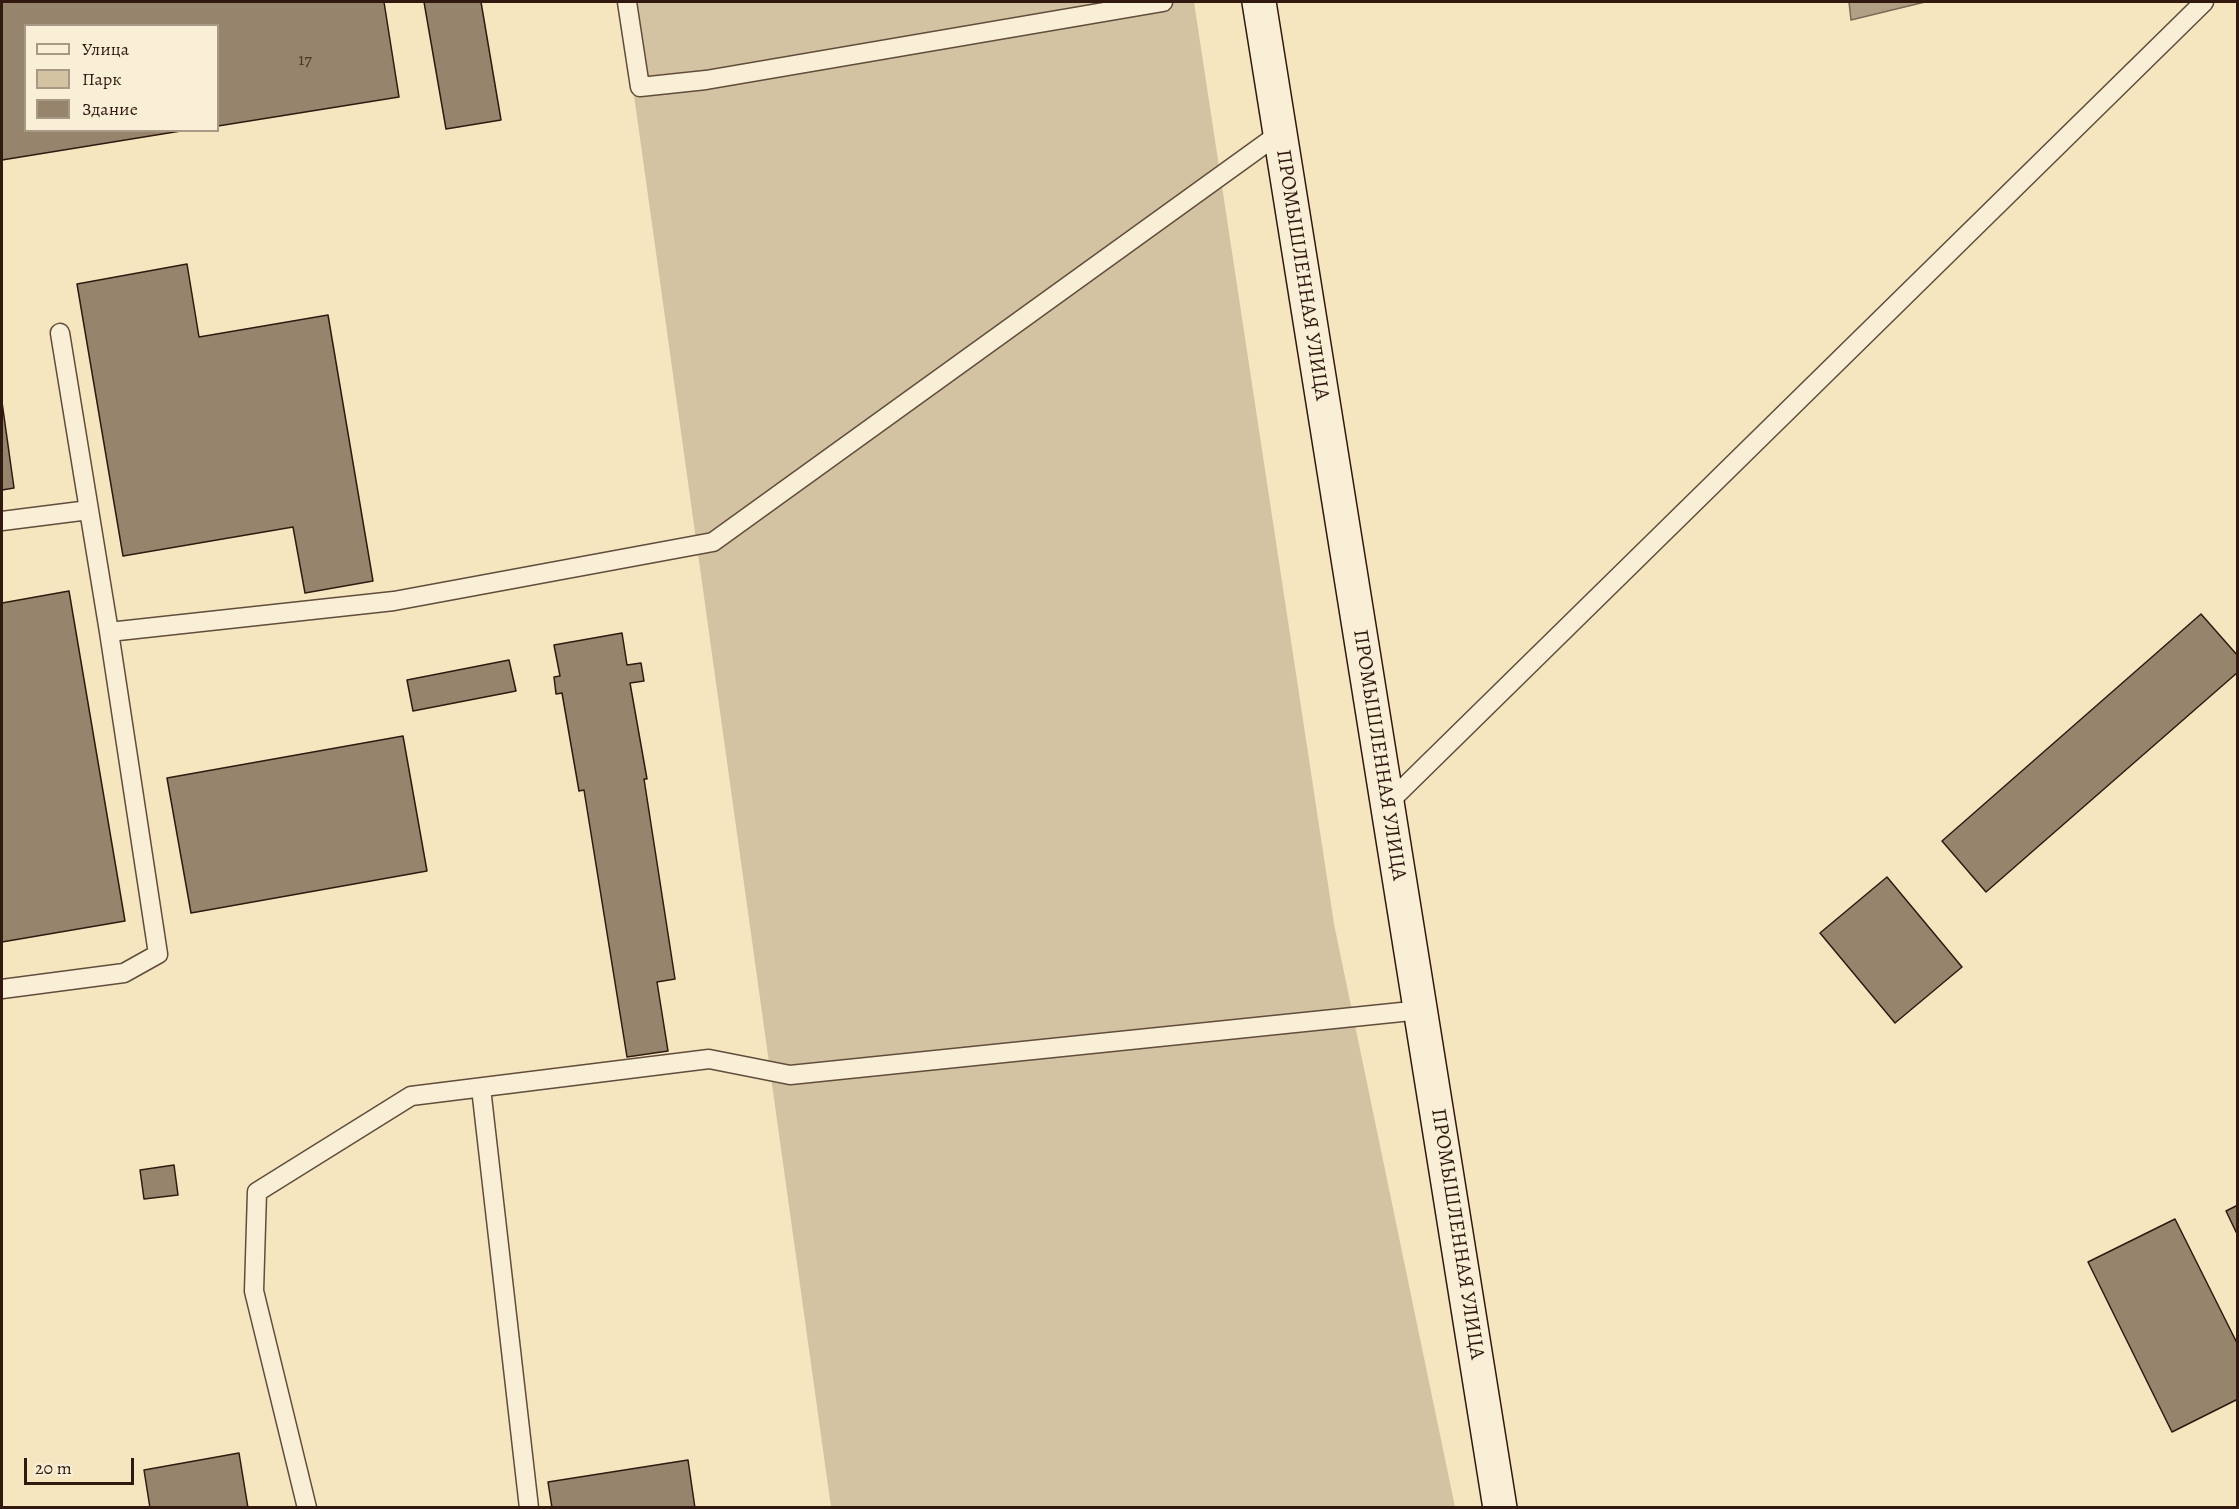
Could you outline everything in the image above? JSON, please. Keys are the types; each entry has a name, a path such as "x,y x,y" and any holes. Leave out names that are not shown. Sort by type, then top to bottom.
{"street":[{"name":"ПРОМЫШЛЕННАЯ УЛИЦА","path":"1259,2 1500,1508"}],"lane":[{"path":"627,2 640,87 706,80 1163,2"},
{"path":"1387,804 2204,2"},
{"path":"109,632 393,601 713,542 1280,133"},
{"path":"2,989 124,973 158,954 60,333"},
{"path":"2,521 89,510"},
{"path":"307,1508 254,1291 258,1192 411,1096 709,1059 790,1075 1421,1010"},
{"path":"481,1088 529,1508"}],"green space":[{"path":"621,2 1194,2 1334,924 1455,1507 831,1507"}],"shaded area":[{"path":"1849,2 1925,2 1851,20"}],"building":[{"path":"2,2 384,2 399,97 219,126 219,24 24,24 24,132 175,132 2,160"},
{"path":"424,2 481,2 501,120 446,129"},
{"path":"187,264 199,337 328,315 373,581 305,593 293,527 123,556 77,284"},
{"path":"2,402 14,488 2,490"},
{"path":"69,591 125,921 2,942 2,603"},
{"path":"2201,614 2238,656 2238,672 1986,892 1942,841"},
{"path":"622,633 627,665 641,663 644,681 630,683 647,779 644,779 675,979 657,982 668,1051 627,1057 584,790 579,791 562,693 556,694 554,677 560,676 554,645"},
{"path":"509,660 516,691 413,711 407,680"},
{"path":"403,736 427,871 191,913 167,778"},
{"path":"1887,877 1962,967 1895,1023 1820,933"},
{"path":"174,1165 178,1195 144,1199 140,1170"},
{"path":"2238,1205 2238,1236 2226,1211"},
{"path":"2175,1219 2238,1345 2238,1399 2172,1432 2088,1262"},
{"path":"239,1453 248,1508 150,1508 144,1470"},
{"path":"688,1460 695,1508 552,1508 548,1482"}]}
